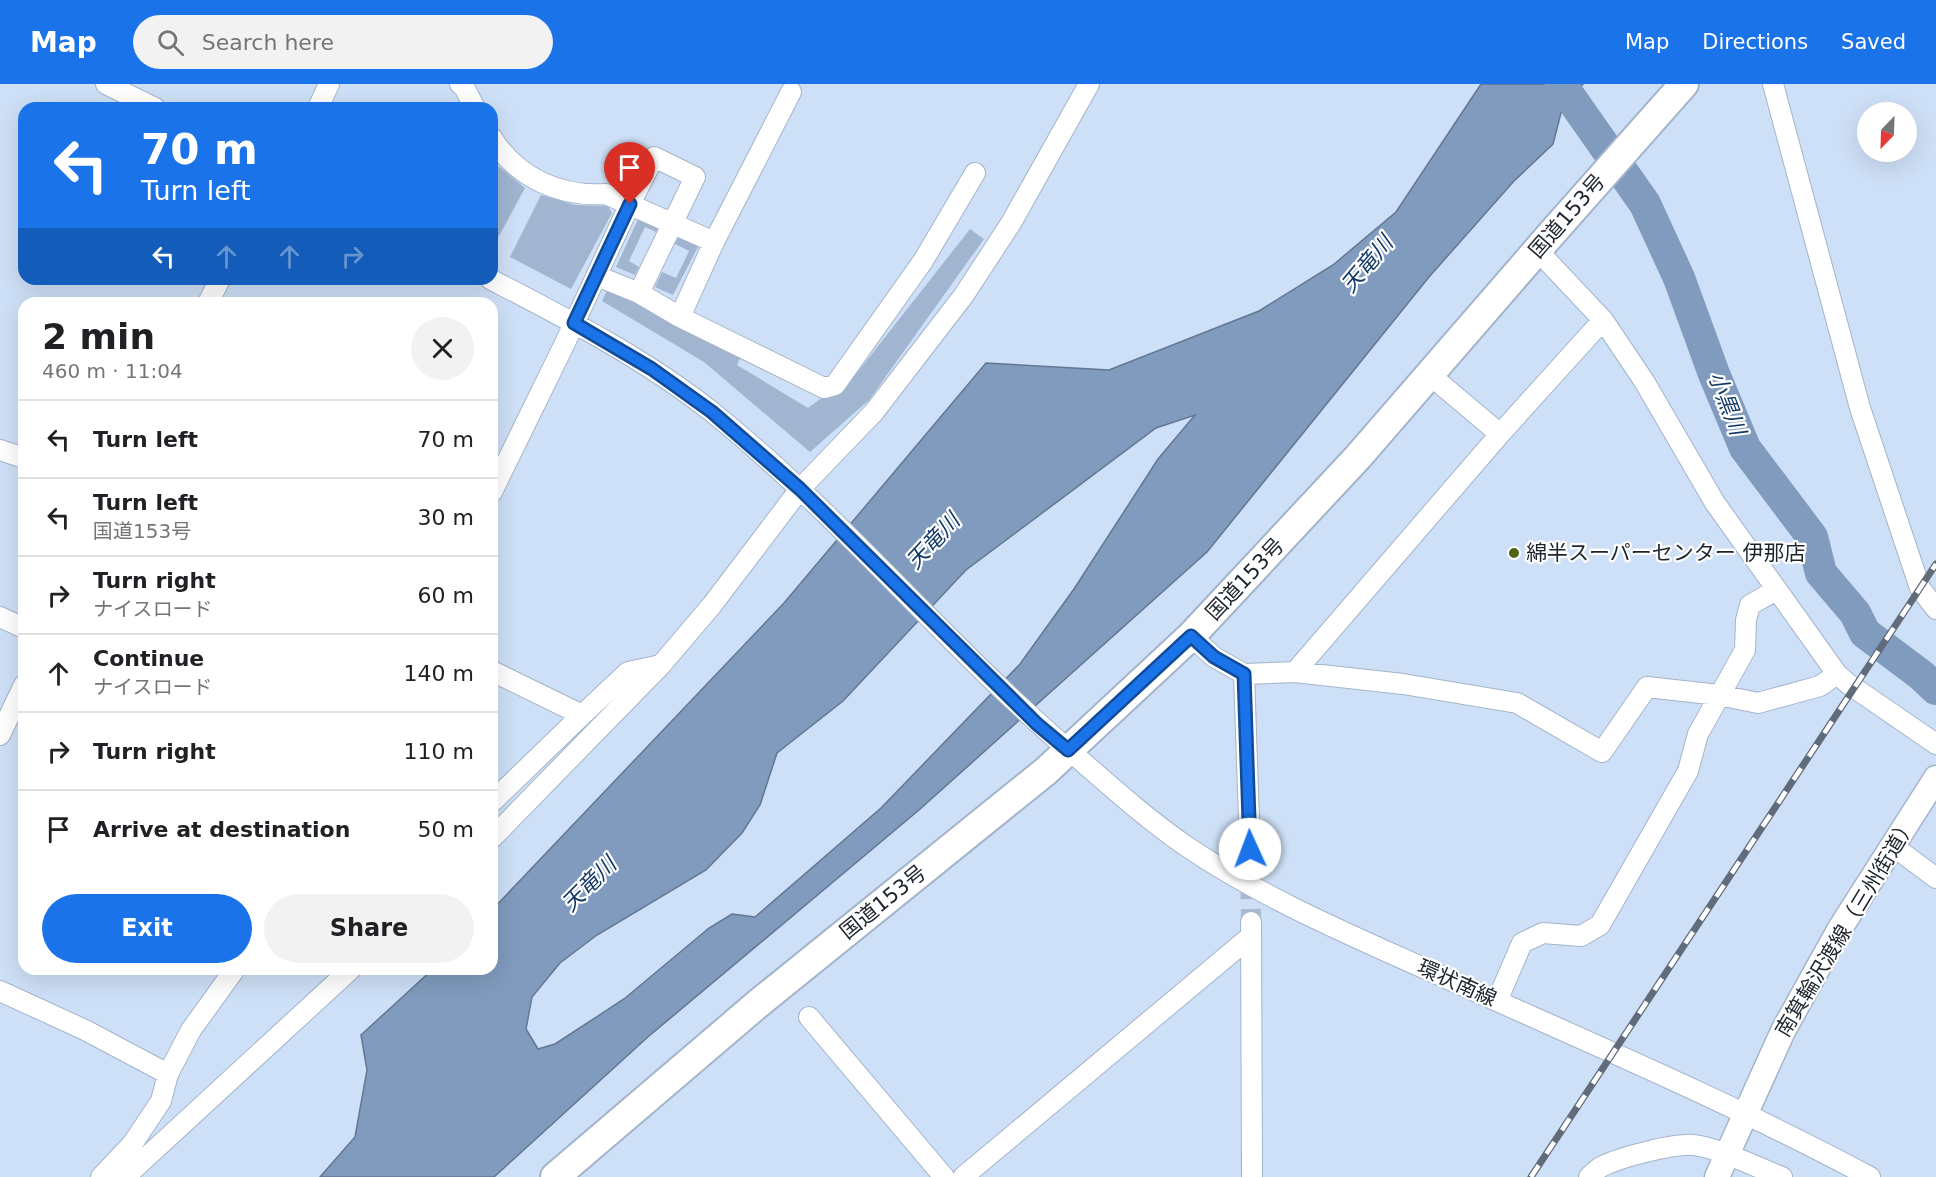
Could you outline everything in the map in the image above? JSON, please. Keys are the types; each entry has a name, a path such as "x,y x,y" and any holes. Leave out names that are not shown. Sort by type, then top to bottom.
{"highway":[{"name":"国道153号","path":"565,1174 760,1002 1036,778 1191,636 1359,457 1684,84"}],"main road":[{"name":"南箕輪沢渡線（三州街道）","path":"1717,1177 1783,1031 1839,930 1936,778"}],"street":[{"path":"106,84 143,102"},
{"path":"321,102 329,84"},
{"path":"460,84 472,102"},
{"path":"498,832 661,665 874,412 964,295 1011,224 1089,84"},
{"path":"1773,84 1860,408 1920,588 1936,609"},
{"path":"680,316 714,242 791,92"},
{"path":"498,147 517,168 539,182 558,190 591,195 606,194 714,242"},
{"path":"498,480 654,157 695,177 639,293"},
{"path":"597,276 639,293 824,388 835,385 923,261 975,173"},
{"path":"1545,241 1644,381 1715,504 1837,674 1936,744"},
{"name":"環状南線","path":"498,283 574,323 652,369 712,412 804,494 1037,724 1145,816 1188,847 1232,874 1356,937 1745,1114 1870,1177"},
{"path":"1295,672 1500,434 1603,320"},
{"path":"1430,375 1500,434"},
{"path":"0,450 18,456"},
{"path":"1497,1001 1522,943 1543,933 1581,936 1600,925 1688,771 1698,734 1745,650 1746,620 1750,604 1776,590"},
{"path":"0,617 18,625"},
{"path":"1191,636 1214,657 1244,674 1295,672 1403,684 1517,703 1602,752 1647,687 1719,695 1758,703 1820,686 1837,674"},
{"path":"498,796 628,672 661,665"},
{"path":"498,674 582,715"},
{"path":"1244,674 1250,849"},
{"path":"0,735 18,698"},
{"path":"1893,846 1936,878"},
{"path":"963,1177 1251,930 1252,1177"},
{"path":"101,1177 139,1135 161,1101 168,1074 191,1030 231,975"},
{"path":"125,1177 344,975"},
{"path":"0,991 85,1030 168,1074"},
{"path":"809,1017 944,1177"},
{"path":"1588,1177 1603,1166 1667,1147 1694,1145 1782,1177"}],"shaded area":[{"path":"498,166 525,188 498,238"},
{"path":"541,195 575,205 608,206 612,213 571,289 510,257"},
{"path":"639,217 659,225 656,232 645,227 629,261 639,267 635,275 616,267"},
{"path":"970,229 984,239 869,400 810,452 704,362 602,301 608,288 741,356 737,365 808,408 820,399 842,392"},
{"path":"680,234 700,243 673,295 655,287 662,272 676,278 689,251 675,244"}],"water":[{"name":"天竜川","path":"1481,84 1583,84 1562,109 1553,144 1514,181 1429,277 1207,552 919,810 649,1036 494,1177 320,1177 355,1137 367,1070 361,1035 426,975 498,975 498,904 784,603 986,363 1109,370 1259,311 1333,265 1396,212","holes":["1195,415 1158,459 1074,589 1020,664 881,808 755,917 732,914 709,928 624,999 555,1044 538,1049 526,1029 532,997 560,963 597,935 706,870 742,833 760,805 777,753 843,701 966,570 1156,428"]}],"waterway":[{"name":"小黒川","path":"1561,84 1645,204 1679,278 1714,374 1745,448 1812,537 1821,573 1855,613 1865,633 1936,689"}],"tunnel":[{"path":"1250,849 1251,922"}],"railway":[{"path":"1531,1177 1936,564"}],"place":[{"name":"綿半スーパーセンター 伊那店","path":"1514,553"}],"route":[{"path":"630,204 574,323 652,369 712,412 800,489 1037,724 1068,750 1191,636 1214,657 1244,674 1250,849"}]}
